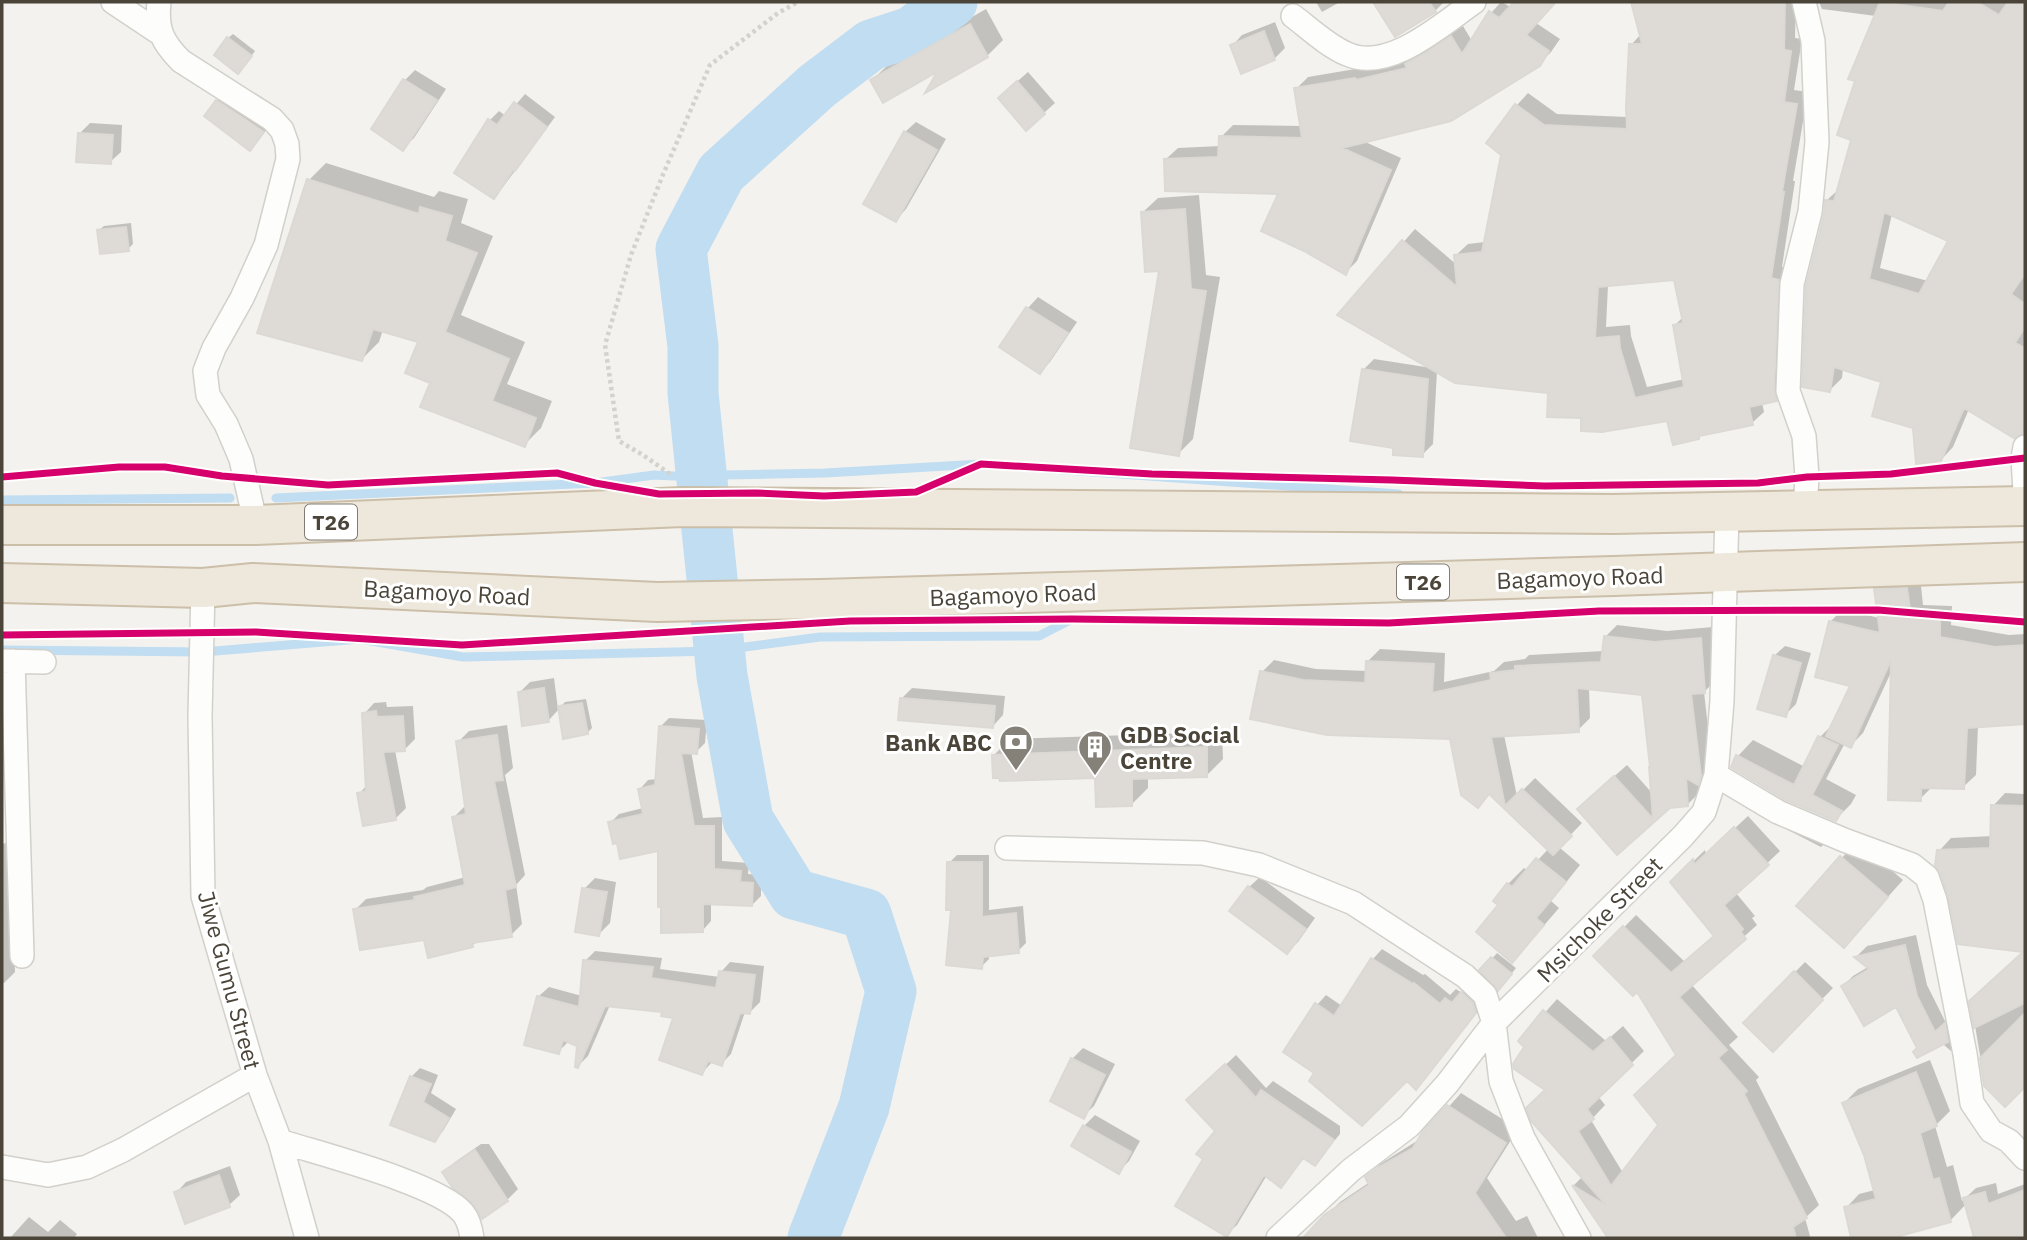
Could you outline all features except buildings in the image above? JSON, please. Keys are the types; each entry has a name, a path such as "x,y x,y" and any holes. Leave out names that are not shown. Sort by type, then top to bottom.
{"highway":[{"name":"T26","path":"2,525 256,525 659,508 1613,514 2025,506"},
{"name":"Bagamoyo Road","path":"2,583 203,588 253,583 657,602 2025,562"}],"street":[{"path":"113,2 161,34"},
{"path":"159,2 161,34 169,49 181,61 272,119 282,130 287,144 288,159 266,245 205,371 208,395 226,424 241,459 256,525"},
{"path":"1293,16 1346,54 1359,58 1381,57 1405,49 1474,2"},
{"path":"1804,2 1813,41 1817,142 1810,212 1792,284 1788,391 1804,436 1807,477 1805,510"},
{"path":"2025,447 2025,492"},
{"name":"Msichoke Street","path":"1278,1238 1351,1170 1409,1126 1447,1084 1494,1023 1683,836 1704,811 1716,775 1722,701 1727,512"},
{"name":"Jiwe Gumu Street","path":"203,588 200,716 204,896 255,1075 280,1141 307,1238"},
{"path":"22,956 7,661 44,662"},
{"path":"1716,775 1778,812 1912,865 1927,877 1935,900 1972,1103 1992,1131 2009,1141 2025,1158"},
{"path":"1007,848 1203,853 1259,865 1353,903 1465,976 1485,995 1494,1023 1501,1081 1523,1138 1579,1238"},
{"path":"2,1167 48,1175 87,1167 123,1150 255,1075"},
{"path":"280,1141 392,1177 444,1198 464,1214 472,1238"}],"path":[{"path":"659,508 673,476 619,442 605,345 636,244 710,65 778,13 798,2"}],"waterway":[{"path":"813,1238 864,1107 891,991 866,914 794,894 748,820 722,676 693,393 693,346 681,249 721,173 817,86 871,45 911,32 952,2"},
{"path":"276,498 595,483 654,475 825,473 981,464 1399,494"},
{"path":"2,500 230,498"},
{"path":"2,650 203,652 360,639 463,657 715,651 820,637 1039,636 1072,619"}],"cycle path":[{"path":"2,477 119,467 165,467 222,476 328,485 557,473 595,483 659,494 756,493 824,496 916,492 981,464 1152,474 1545,486 1758,483 1807,477 1891,474 2025,458"},
{"path":"2,635 256,632 462,645 850,621 1072,619 1389,623 1599,611 1878,610 2025,622"}],"place":[{"name":"Bank ABC","path":"1016,772"},
{"name":"GDB Social Centre","path":"1095,777"}]}
